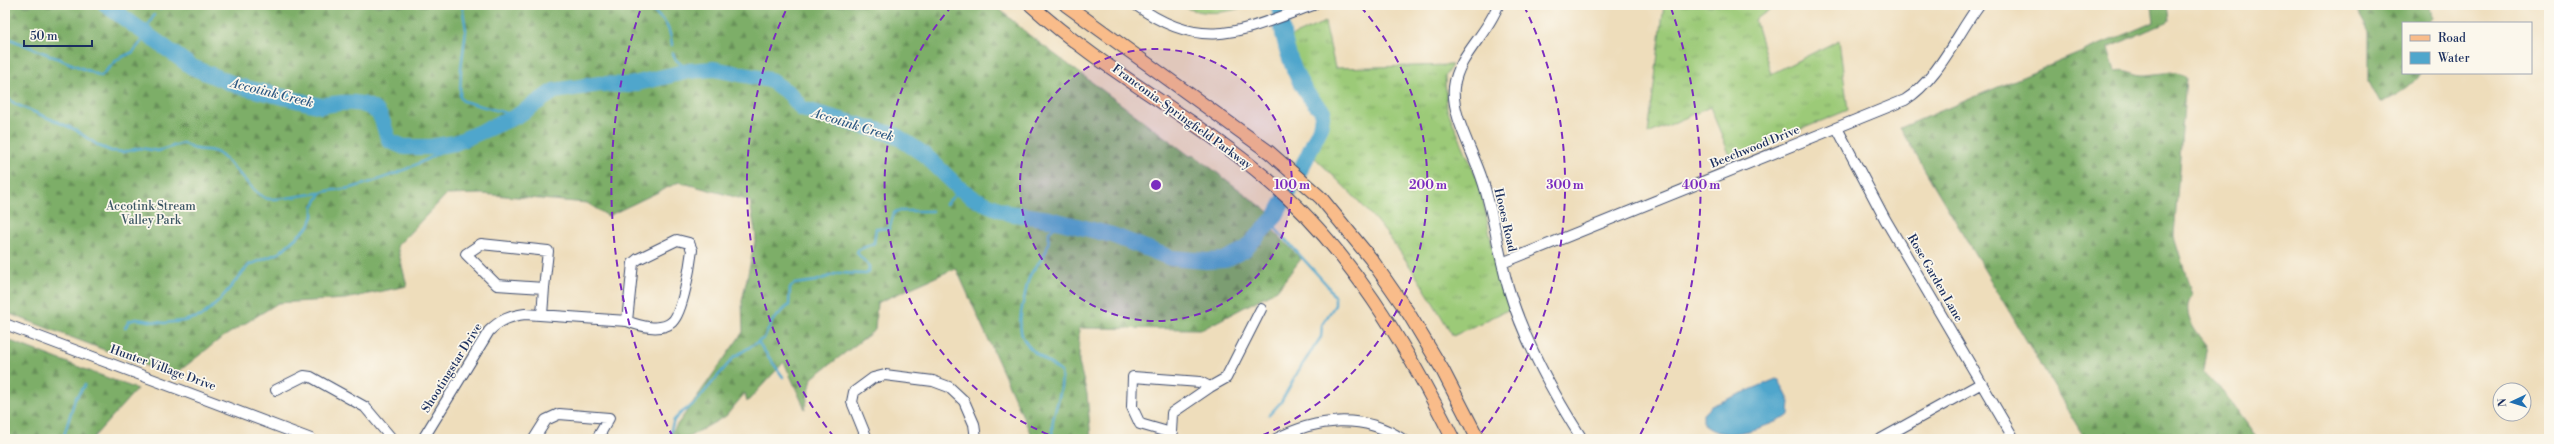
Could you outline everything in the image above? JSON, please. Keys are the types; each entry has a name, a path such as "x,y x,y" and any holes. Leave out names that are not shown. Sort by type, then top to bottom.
{"main road":[{"name":"Franconia-Springfield Parkway","path":"1031,5 1083,47 1242,160 1279,190 1318,228 1358,279 1384,317 1415,368 1453,439"},
{"name":"Franconia-Springfield Parkway","path":"1066,5 1255,142 1299,177 1334,213 1371,259 1409,314 1442,369 1477,436"}],"street":[{"path":"1136,5 1169,25 1198,34 1218,35 1254,26 1313,5"},
{"name":"Hooes Road","path":"1498,5 1460,67 1455,82 1454,97 1457,114 1483,181 1502,264 1511,295 1533,350 1582,439"},
{"name":"Beechwood Drive","path":"1502,264 1895,104 1919,90 1936,70 1979,5"},
{"name":"Rose Garden Lane","path":"1837,128 1885,219 1980,384 2014,439"},
{"name":"Shootingstar Drive","path":"423,439 489,331 498,322 511,316 542,315 627,321 635,324 658,327 666,326 673,321 681,302 691,257 692,250 688,243 677,240 638,258 633,263 627,321"},
{"path":"542,315 548,251 481,244 466,254 497,285 544,288"},
{"path":"1210,387 1200,382 1133,377 1132,407 1140,424 1173,436 1172,413 1226,378 1261,309"},
{"name":"Hunter Village Drive","path":"5,324 311,439"},
{"path":"866,439 852,402 854,392 873,378 885,375 933,381 949,387 964,402 974,424 976,439"},
{"path":"276,390 304,376 312,377 365,407 392,439"},
{"path":"1881,439 1980,384"},
{"path":"534,439 546,420 559,414 609,418 597,439"},
{"path":"1276,439 1307,425 1346,421 1375,426 1402,439"}],"green space":[{"name":"Accotink Stream Valley Park","path":"5,5 298,5 300,8 303,5 995,5 1029,35 1190,156 1194,155 1271,214 1266,223 1301,259 1277,290 1203,329 1079,328 1079,363 1087,394 1091,439 1033,439 956,268 877,303 875,330 812,378 805,409 784,362 747,402 745,393 726,416 685,439 667,439 743,332 742,301 756,237 750,201 679,182 608,216 587,203 482,194 446,195 397,246 407,286 345,299 278,303 220,339 173,376 5,312"},
{"path":"1178,5 1250,5 1223,12 1205,12 1187,9"},
{"path":"1664,5 1776,5 1755,20 1771,74 1839,40 1848,110 1731,158 1710,107 1648,134"},
{"path":"2152,5 2167,5 2169,21 2108,48 2115,71 2124,70 2142,75 2174,73 2183,75 2186,78 2174,236 2192,295 2188,308 2189,315 2194,328 2207,345 2203,371 2208,378 2223,391 2258,439 2085,439 1900,128 2154,22"},
{"path":"2354,5 2430,5 2432,17 2428,22 2402,22 2402,74 2419,74 2408,87 2380,103 2369,82 2369,32"},
{"path":"1325,22 1335,68 1452,65 1445,76 1447,109 1480,185 1498,274 1512,308 1453,336 1413,270 1386,233 1358,201 1308,151 1325,126 1297,91 1287,64 1283,40"},
{"path":"5,339 137,389 92,439 5,439"}],"water":[{"path":"1776,379 1779,380 1790,402 1789,415 1785,418 1766,426 1744,432 1733,433 1722,433 1712,430 1703,424 1703,414 1711,406"}],"waterway":[{"name":"Accotink Creek","path":"106,5 192,67 238,86 321,106 335,103 366,105 378,113 390,141 404,147 430,147 455,143 517,116 554,91 600,84 629,85 689,71 714,69 770,80 790,94 802,109 895,135 925,155 959,188 975,199 1008,213 1049,219 1112,235 1171,258 1206,261 1224,260 1244,250 1275,217 1307,157 1320,128 1323,111 1304,89 1291,62 1283,34 1279,5"},
{"path":"160,9 163,5"},
{"path":"462,5 466,30 461,68 460,97 463,101 517,116"},
{"path":"647,5 667,26 672,45"},
{"path":"5,37 101,76 118,59 133,52 147,35 147,28 154,15"},
{"path":"673,53 675,59 689,71"},
{"path":"5,96 15,104 74,129 99,146 111,151 124,152 140,148 158,151 183,143 194,148 210,150 218,153 257,193 263,197 274,199 321,193"},
{"path":"125,328 129,321 136,319 164,323 183,321 202,316 219,301 249,265 279,253 309,226 313,216 313,207 321,193 331,190 351,188 392,175 418,164 455,143"},
{"path":"946,204 955,195 964,192"},
{"path":"668,439 674,420 695,403 734,357 764,338 773,320 789,305 790,288 794,284 816,281 838,273 866,274 869,271 869,266 857,253 858,250 874,243 876,228 889,229 894,213 897,211 932,211"},
{"path":"1269,415 1281,402 1300,368 1321,337 1322,325 1335,305 1335,298 1327,285 1276,229 1275,217"},
{"path":"1053,439 1052,430 1054,414 1061,389 1061,372 1032,350 1026,343 1020,326 1021,314 1029,278 1047,250 1049,232 1060,223"},
{"path":"758,342 783,377"},
{"path":"63,439 75,399 85,385"}]}
